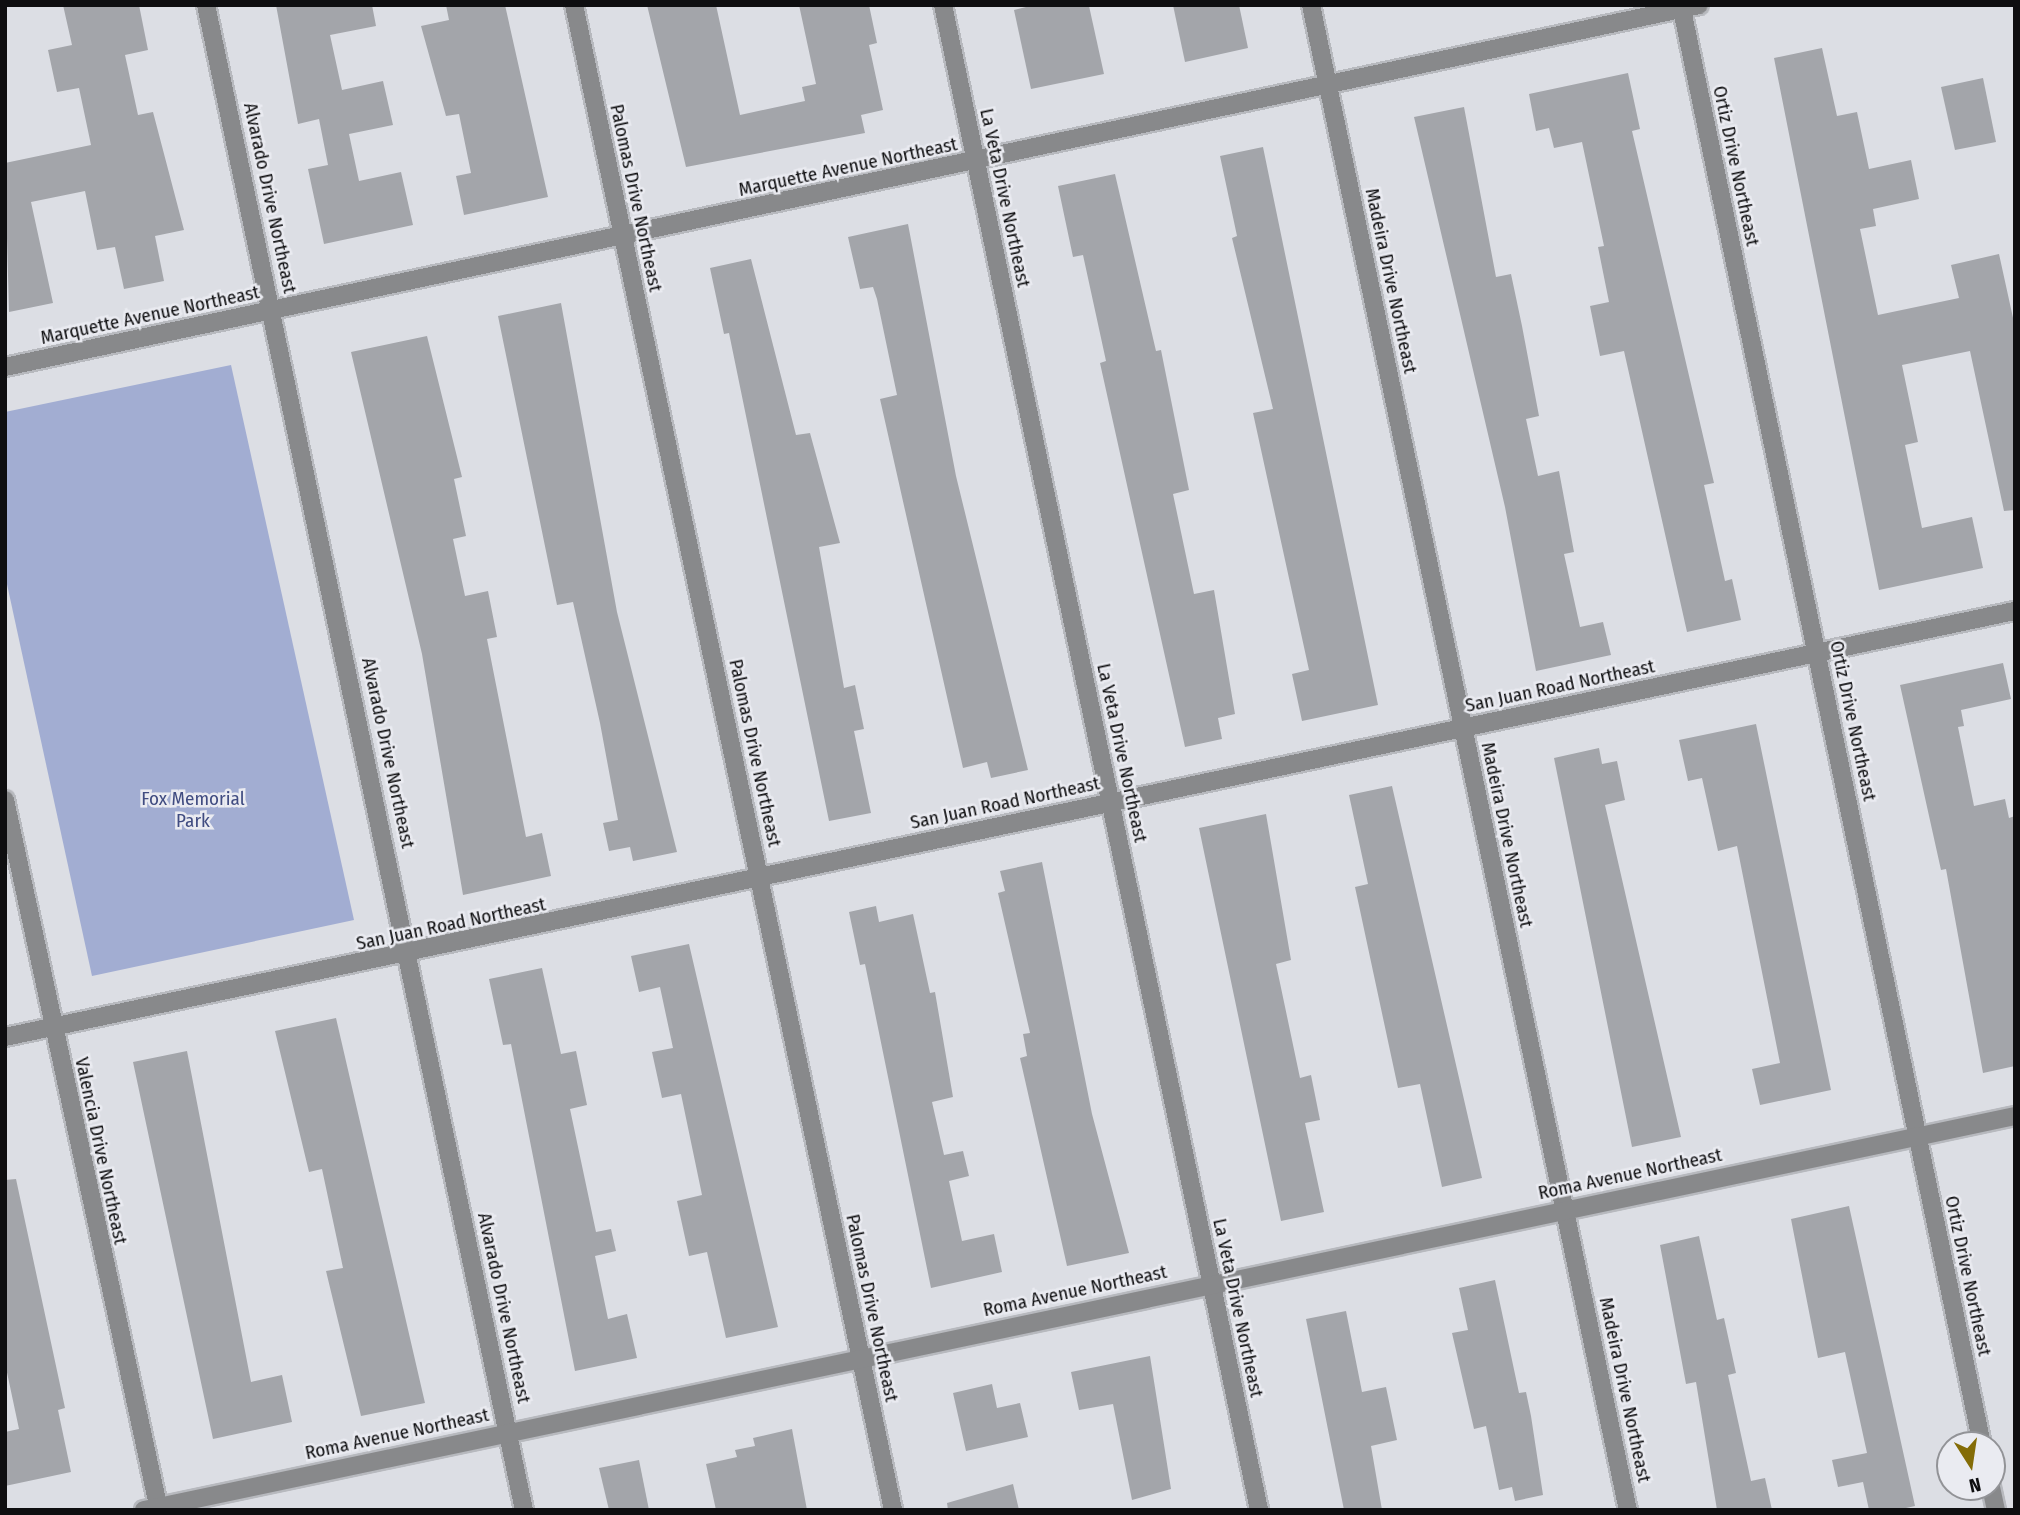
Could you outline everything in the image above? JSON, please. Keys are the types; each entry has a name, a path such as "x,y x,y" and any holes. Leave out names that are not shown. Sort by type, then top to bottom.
{"street":[{"name":"Alvarado Drive Northeast","path":"206,5 273,310 524,1510"},
{"name":"Palomas Drive Northeast","path":"574,5 893,1510"},
{"name":"La Veta Drive Northeast","path":"943,5 1259,1510"},
{"name":"Madeira Drive Northeast","path":"1311,5 1628,1510"},
{"name":"Marquette Avenue Northeast","path":"5,366 976,162 1687,6"},
{"name":"Ortiz Drive Northeast","path":"1687,6 1979,1431"},
{"name":"San Juan Road Northeast","path":"5,1037 409,955 1111,802 2015,611"},
{"name":"Valencia Drive Northeast","path":"5,800 154,1509"},
{"name":"Roma Avenue Northeast","path":"154,1509 1566,1208 2015,1116"}],"green space":[{"name":"Fox Memorial Park","path":"231,365 354,920 92,976 5,575 5,412"}],"building":[{"path":"63,5 139,5 148,50 125,55 138,115 153,112 184,230 155,236 164,281 124,289 115,247 97,250 85,191 31,202 53,303 9,312 5,163 91,145 79,88 57,92 48,50 72,45"},
{"path":"276,5 372,5 376,26 330,35 342,90 383,81 393,125 349,134 359,181 401,172 413,225 324,244 308,169 328,165 319,119 298,124"},
{"path":"446,5 505,5 548,197 464,215 456,176 471,173 459,114 446,116 421,26 449,20"},
{"path":"647,5 716,5 740,115 805,101 802,87 816,84 799,5 869,5 877,43 869,45 883,110 861,115 865,133 686,167"},
{"path":"1034,5 1089,6 1104,74 1031,89 1014,10"},
{"path":"1173,5 1239,5 1248,48 1185,62"},
{"path":"1822,48 1837,116 1857,112 1869,169 1911,160 1919,199 1873,209 1876,226 1860,229 1878,315 1959,298 1951,265 1999,254 2015,327 2015,510 2004,511 1970,351 1902,365 1918,442 1905,445 1922,528 1972,517 1983,568 1879,590 1774,58"},
{"path":"1628,73 1640,129 1632,131 1714,483 1704,485 1725,581 1732,579 1741,620 1687,632 1624,351 1600,356 1590,306 1609,302 1598,247 1604,246 1582,142 1554,148 1549,128 1536,131 1529,94"},
{"path":"1983,78 1996,142 1955,150 1941,87"},
{"path":"1464,107 1496,277 1511,274 1522,326 1539,416 1526,419 1538,476 1559,471 1574,552 1564,554 1580,627 1603,622 1611,655 1536,671 1505,507 1414,117"},
{"path":"1263,147 1378,705 1302,721 1292,674 1309,670 1253,413 1273,409 1232,238 1237,236 1220,156"},
{"path":"1115,174 1156,351 1161,350 1189,490 1173,494 1194,594 1214,590 1235,714 1218,718 1222,739 1185,747 1100,363 1106,361 1083,255 1073,257 1058,186"},
{"path":"908,224 956,476 1028,770 991,778 987,762 963,768 880,399 897,395 877,299 873,287 860,289 848,237"},
{"path":"751,259 796,435 810,433 840,543 819,547 844,688 855,685 864,729 854,731 871,813 829,821 729,333 724,334 710,268"},
{"path":"561,303 617,612 677,852 633,861 630,847 609,851 603,823 618,820 600,723 573,602 557,605 498,316"},
{"path":"427,336 462,477 454,479 466,536 453,539 465,596 488,591 497,637 487,639 526,837 542,833 551,876 463,895 422,654 351,352"},
{"path":"2003,663 2011,699 1961,710 1964,726 1958,727 1974,806 2005,799 2009,818 2015,816 2015,1066 1983,1073 1946,869 1941,870 1900,685"},
{"path":"1756,724 1831,1090 1760,1105 1752,1069 1780,1063 1737,846 1718,851 1702,778 1688,781 1679,740"},
{"path":"1599,748 1602,764 1617,761 1625,800 1605,805 1681,1137 1632,1147 1554,758"},
{"path":"1392,786 1482,1178 1442,1187 1420,1084 1398,1088 1355,887 1368,884 1349,795"},
{"path":"1266,814 1291,960 1276,964 1300,1078 1311,1075 1320,1120 1305,1123 1324,1212 1281,1221 1199,828"},
{"path":"1042,862 1092,1114 1129,1253 1067,1266 1020,1058 1027,1056 1023,1034 1030,1033 998,893 1005,891 1000,871"},
{"path":"876,906 879,922 913,914 930,993 935,992 953,1097 932,1102 944,1155 963,1151 969,1176 949,1181 962,1241 994,1234 1002,1272 931,1288 865,964 860,965 849,912"},
{"path":"689,944 778,1327 726,1338 707,1252 689,1256 677,1201 702,1195 681,1094 662,1098 652,1052 673,1048 660,987 639,992 631,956"},
{"path":"542,968 561,1054 576,1051 587,1105 570,1109 596,1232 611,1229 616,1251 595,1256 608,1319 627,1314 637,1358 575,1371 511,1044 503,1045 489,979"},
{"path":"336,1018 425,1403 361,1416 326,1271 343,1268 322,1169 309,1172 275,1031"},
{"path":"187,1051 251,1382 282,1375 292,1422 213,1439 133,1062"},
{"path":"16,1179 65,1408 58,1410 71,1472 5,1486 5,1432 19,1429 5,1363 5,1180"},
{"path":"1849,1206 1915,1506 1897,1510 1869,1510 1863,1482 1838,1487 1832,1460 1867,1453 1845,1352 1818,1358 1791,1219"},
{"path":"1699,1236 1717,1320 1724,1318 1736,1373 1728,1375 1751,1481 1765,1478 1772,1510 1717,1510 1696,1382 1686,1384 1660,1245"},
{"path":"1495,1280 1519,1393 1526,1392 1543,1495 1515,1501 1512,1487 1499,1490 1486,1426 1474,1429 1452,1333 1468,1330 1459,1288"},
{"path":"1346,1311 1362,1392 1386,1387 1397,1440 1371,1446 1382,1510 1344,1510 1306,1319"},
{"path":"1150,1356 1171,1489 1132,1500 1113,1404 1079,1410 1071,1372"},
{"path":"992,1384 997,1408 1020,1403 1028,1437 966,1451 953,1393"},
{"path":"792,1429 807,1510 716,1510 706,1464 737,1457 735,1450 755,1446 753,1438"},
{"path":"639,1460 649,1510 609,1510 599,1468"},
{"path":"1013,1484 1019,1510 948,1510 947,1503"}]}
